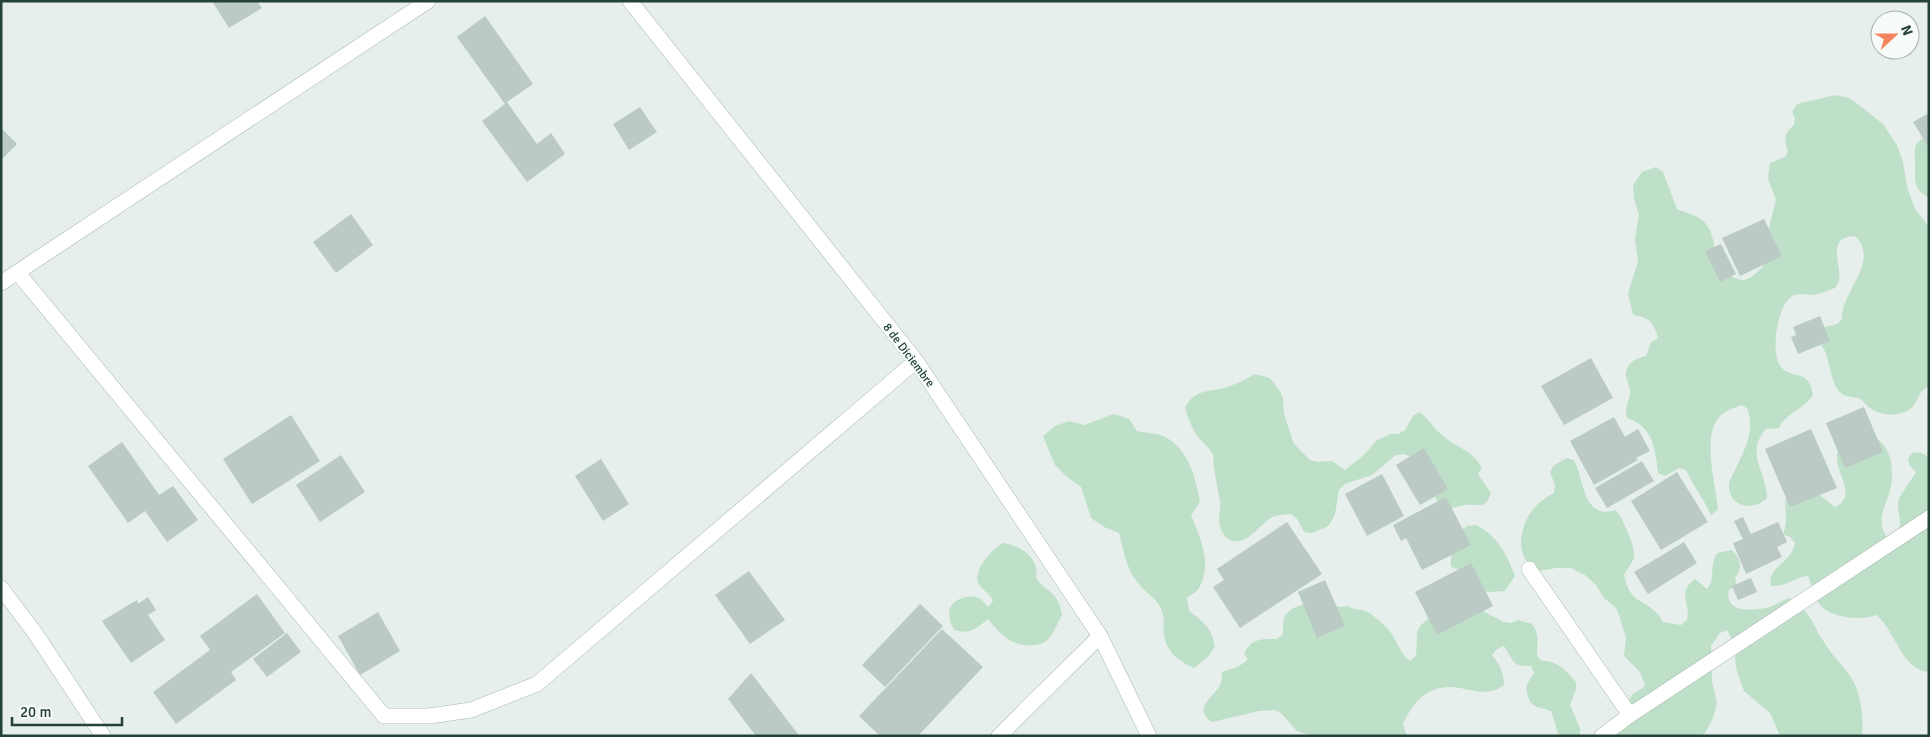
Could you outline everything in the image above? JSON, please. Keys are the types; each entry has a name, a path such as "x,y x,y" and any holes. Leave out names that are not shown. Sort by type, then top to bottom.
{"street":[{"path":"1,283 428,1"},
{"name":"8 de Diciembre","path":"630,1 916,361 1100,636 1149,736"},
{"path":"18,273 384,716 429,716 470,710 537,684 916,361"},
{"path":"1602,736 1630,715 1929,518"},
{"path":"1529,569 1630,715"},
{"path":"1,588 35,633 103,736"},
{"path":"999,736 1100,636"}],"green space":[{"path":"1835,95 1850,98 1883,124 1897,145 1903,162 1907,187 1915,209 1929,227 1929,386 1922,392 1911,408 1903,413 1893,415 1883,414 1874,410 1860,399 1845,396 1838,390 1832,378 1825,352 1818,341 1822,328 1837,324 1842,319 1843,308 1858,276 1864,256 1862,246 1855,236 1840,241 1837,253 1839,281 1835,288 1813,295 1794,295 1786,302 1779,320 1776,342 1778,361 1786,371 1808,381 1813,395 1805,404 1786,418 1779,428 1766,429 1760,438 1757,455 1767,498 1762,502 1749,506 1737,502 1730,492 1730,481 1750,432 1747,408 1741,405 1720,416 1714,425 1711,436 1711,461 1718,509 1711,516 1686,470 1679,468 1665,476 1658,473 1652,440 1643,427 1627,418 1626,409 1630,388 1626,376 1627,368 1638,358 1646,356 1651,342 1658,338 1655,328 1647,319 1633,315 1628,293 1638,262 1635,239 1639,214 1634,199 1633,185 1642,172 1656,167 1663,172 1677,209 1699,218 1709,229 1721,268 1726,273 1741,280 1752,277 1763,267 1763,252 1776,200 1768,179 1770,163 1785,157 1788,151 1786,136 1788,130 1794,125 1795,118 1792,112 1797,104"},
{"path":"1929,137 1929,198 1917,186 1915,146 1922,139"},
{"path":"1255,374 1270,378 1280,391 1283,399 1284,414 1294,444 1310,460 1317,462 1332,461 1345,470 1365,454 1376,441 1390,434 1398,434 1405,430 1413,416 1419,412 1442,435 1474,457 1482,468 1478,474 1491,493 1489,499 1481,505 1443,507 1439,505 1418,460 1404,454 1396,455 1372,475 1345,484 1339,490 1335,514 1327,527 1312,533 1304,532 1297,519 1291,514 1283,515 1268,520 1245,539 1240,541 1230,540 1220,528 1220,504 1213,455 1195,432 1185,408 1189,401 1199,394 1230,386"},
{"path":"1114,414 1129,419 1137,431 1161,435 1175,444 1186,458 1194,475 1200,502 1191,515 1204,551 1205,569 1198,589 1187,597 1189,611 1206,626 1215,646 1207,658 1194,668 1174,656 1168,647 1164,635 1164,617 1161,610 1157,602 1134,578 1126,559 1119,533 1104,527 1091,518 1081,487 1055,465 1043,436 1055,426 1069,421 1084,425"},
{"path":"1876,438 1886,448 1892,469 1890,491 1882,515 1882,527 1888,538 1898,530 1900,525 1899,499 1916,472 1910,466 1908,459 1912,453 1917,452 1924,454 1929,459 1929,672 1920,670 1912,665 1883,621 1876,615 1854,618 1832,613 1825,609 1818,602 1808,576 1781,585 1771,586 1772,574 1793,550 1795,543 1790,537 1783,534 1786,522 1786,501 1790,490 1818,494 1835,507 1842,502 1845,495 1837,455 1840,447"},
{"path":"1567,458 1574,460 1583,488 1591,504 1597,510 1605,512 1616,510 1624,525 1632,544 1634,557 1624,575 1627,586 1636,598 1658,614 1663,622 1681,625 1687,620 1685,593 1689,584 1695,579 1707,589 1710,585 1713,562 1717,553 1732,550 1739,560 1740,567 1735,578 1737,587 1729,589 1728,596 1732,605 1741,609 1762,609 1789,598 1806,612 1827,647 1849,674 1855,685 1861,707 1862,736 1780,736 1770,713 1744,691 1736,668 1734,643 1727,630 1720,633 1711,646 1712,682 1717,703 1713,718 1705,733 1700,736 1616,736 1626,724 1640,717 1629,700 1633,694 1645,686 1640,672 1624,656 1626,638 1616,608 1604,598 1596,585 1585,575 1571,568 1539,571 1529,564 1523,556 1521,541 1527,519 1539,503 1554,493 1555,485 1550,472 1554,465"},
{"path":"1476,525 1490,534 1505,553 1512,568 1515,576 1505,591 1490,592 1481,590 1468,572 1451,567 1451,557 1457,538 1463,528"},
{"path":"1004,543 1017,547 1028,554 1037,571 1036,578 1055,597 1060,607 1062,615 1055,630 1048,640 1037,645 1019,644 1007,639 988,619 976,628 968,631 954,630 949,616 950,608 960,599 974,596 988,607 993,601 978,583 978,572 990,554"},
{"path":"1317,603 1340,607 1347,606 1369,613 1388,629 1410,661 1416,656 1417,633 1420,626 1431,616 1476,607 1503,622 1511,623 1518,620 1532,624 1537,636 1537,656 1542,661 1557,664 1576,682 1576,689 1570,705 1580,728 1580,736 1561,736 1558,733 1551,711 1530,702 1526,686 1534,673 1531,666 1516,664 1504,646 1497,649 1492,655 1501,669 1504,685 1488,692 1449,687 1432,691 1418,700 1403,724 1407,736 1313,736 1297,731 1281,713 1275,710 1259,711 1212,722 1204,713 1204,708 1220,685 1222,672 1245,662 1248,659 1244,654 1254,642 1277,639 1283,634 1284,618 1290,610 1299,606"}],"building":[{"path":"212,1 257,1 262,8 229,28"},
{"path":"485,16 533,84 507,102 537,144 551,133 565,154 527,182 482,121 505,104 457,37"},
{"path":"640,107 657,132 629,150 613,124"},
{"path":"1929,113 1929,148 1913,122"},
{"path":"1,128 17,144 1,160"},
{"path":"351,214 373,245 336,273 313,242"},
{"path":"1764,219 1782,256 1740,276 1722,238"},
{"path":"1721,244 1736,274 1720,282 1705,251"},
{"path":"1820,316 1830,341 1798,354 1791,337 1796,335 1793,327"},
{"path":"1591,358 1613,398 1564,425 1541,386"},
{"path":"1864,407 1883,452 1845,468 1826,423"},
{"path":"291,415 320,461 252,504 223,459"},
{"path":"1614,417 1625,437 1638,429 1650,451 1594,485 1570,441"},
{"path":"1811,429 1837,488 1790,507 1765,449"},
{"path":"122,442 159,495 173,486 198,520 167,542 145,511 128,523 88,466"},
{"path":"1424,448 1448,489 1420,505 1396,465"},
{"path":"341,455 365,492 320,522 296,485"},
{"path":"601,459 629,504 603,521 575,476"},
{"path":"1642,461 1654,481 1607,508 1595,488"},
{"path":"1677,472 1708,522 1661,550 1631,501"},
{"path":"1382,474 1404,516 1367,536 1345,494"},
{"path":"1446,497 1471,545 1422,570 1406,538 1401,541 1393,525"},
{"path":"1743,517 1751,534 1778,522 1787,542 1777,547 1782,557 1746,574 1733,543 1743,539 1734,521"},
{"path":"1287,522 1322,574 1240,628 1213,587 1224,580 1217,569"},
{"path":"1684,542 1697,563 1648,594 1634,572"},
{"path":"1471,563 1493,606 1437,635 1415,592"},
{"path":"749,571 785,620 750,644 715,595"},
{"path":"1751,578 1757,592 1738,600 1732,586"},
{"path":"1325,580 1345,626 1317,638 1298,592"},
{"path":"257,594 285,633 231,672 236,680 176,724 153,692 210,650 200,636"},
{"path":"148,597 156,610 148,615 165,640 131,663 102,621 137,600 138,604"},
{"path":"920,604 943,626 885,687 862,665"},
{"path":"378,612 400,651 360,675 338,636"},
{"path":"942,629 983,667 918,736 880,736 859,716"},
{"path":"287,633 301,652 267,677 253,659"},
{"path":"751,673 798,734 796,736 756,736 728,699"}]}
